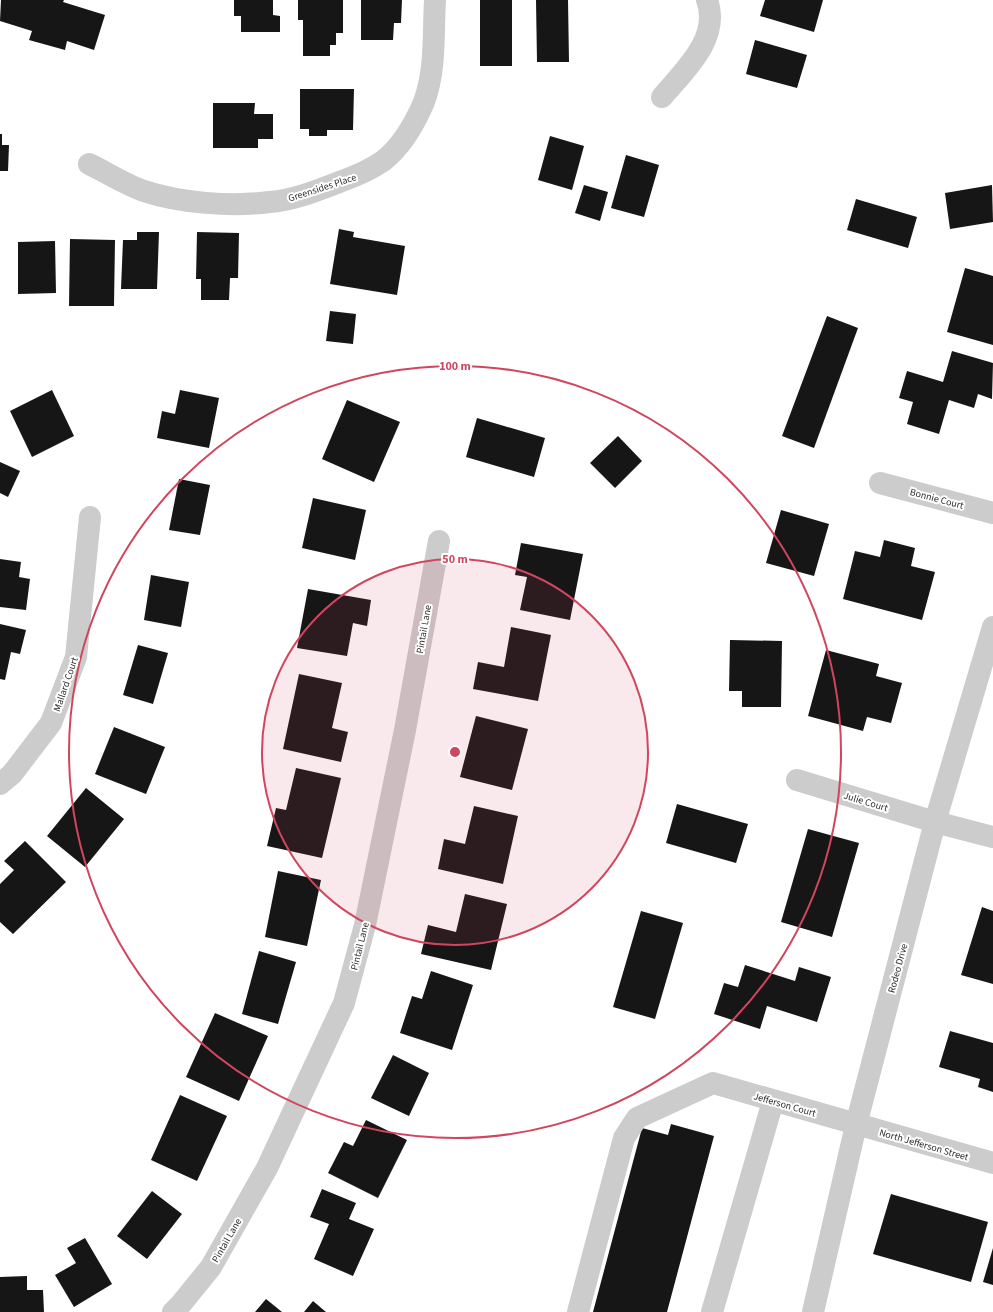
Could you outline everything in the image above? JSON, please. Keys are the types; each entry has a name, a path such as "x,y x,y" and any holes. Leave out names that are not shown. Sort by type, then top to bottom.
{"street":[{"name":"Greensides Place","path":"89,164 143,190 206,203 238,204 270,202 303,195 360,174 383,160 400,144 424,102 431,76 435,0"},
{"path":"662,97 697,56 703,46 709,29 711,9 708,0"},
{"name":"Bonnie Court","path":"880,483 993,513"},
{"name":"Mallard Court","path":"0,784 12,774 51,723 76,657 90,517"},
{"name":"Pintail Lane","path":"173,1312 210,1267 267,1168 344,1004 365,925 399,761 439,541"},
{"name":"Rodeo Drive","path":"813,1312 856,1125 935,822 993,627"},
{"name":"Julie Court","path":"797,780 935,822 993,837"},
{"name":"Jefferson Court","path":"578,1312 624,1138 638,1118 713,1084 856,1125"},
{"path":"712,1312 773,1100"},
{"name":"North Jefferson Street","path":"856,1125 993,1163"}],"building":[{"path":"1,0 64,0 63,2 105,15 94,50 67,41 65,50 29,40 32,31 0,21"},
{"path":"234,0 273,0 273,15 280,16 280,32 241,32 241,16 234,16"},
{"path":"298,0 343,0 343,33 336,33 336,45 330,45 330,56 303,56 303,20 298,20"},
{"path":"361,0 402,0 401,23 394,23 393,40 361,40"},
{"path":"480,0 512,0 512,66 480,66"},
{"path":"536,0 568,0 569,62 537,62"},
{"path":"765,0 823,0 814,32 760,16"},
{"path":"755,40 807,55 797,88 746,74"},
{"path":"300,89 354,89 353,130 327,130 327,136 309,136 309,129 300,129"},
{"path":"213,103 255,103 254,114 273,114 273,139 258,139 258,148 213,148"},
{"path":"0,134 2,134 2,145 9,145 8,171 0,171"},
{"path":"550,136 584,146 572,190 538,180"},
{"path":"626,155 659,165 644,217 611,208"},
{"path":"584,185 608,192 600,221 575,213"},
{"path":"992,185 993,222 950,229 945,193"},
{"path":"856,199 917,217 908,248 847,230"},
{"path":"339,229 354,232 353,237 405,246 397,295 330,284"},
{"path":"137,232 159,232 157,289 121,289 123,240 137,240"},
{"path":"197,232 239,233 238,278 230,278 229,300 201,300 201,279 196,279"},
{"path":"70,239 115,240 114,306 69,306"},
{"path":"55,241 56,293 18,294 18,242"},
{"path":"965,268 993,276 993,345 947,332"},
{"path":"330,311 356,314 353,344 326,341"},
{"path":"827,316 858,328 814,448 782,436"},
{"path":"952,351 993,363 992,399 978,394 974,408 949,400 939,434 907,424 913,402 899,398 907,371 943,382"},
{"path":"52,390 74,436 32,457 10,411"},
{"path":"180,390 219,398 209,448 157,438 162,411 175,414"},
{"path":"347,400 400,422 374,482 322,459"},
{"path":"477,418 545,438 534,477 466,457"},
{"path":"618,436 642,461 615,488 590,463"},
{"path":"0,462 20,471 8,497 0,493"},
{"path":"179,479 210,485 200,535 169,530"},
{"path":"313,498 366,510 355,560 302,548"},
{"path":"781,510 829,524 814,576 766,563"},
{"path":"884,540 915,548 911,566 935,572 922,620 843,599 855,551 880,557"},
{"path":"521,543 583,554 570,620 520,610 527,577 515,575"},
{"path":"0,559 21,562 19,577 30,579 26,610 0,607"},
{"path":"151,575 189,582 181,627 144,620"},
{"path":"308,589 371,600 367,626 353,623 347,656 297,648"},
{"path":"0,624 26,630 20,654 11,652 5,680 0,679"},
{"path":"511,627 551,635 538,701 473,689 478,662 504,667"},
{"path":"730,640 782,641 781,707 742,707 742,691 729,691"},
{"path":"138,645 168,653 153,704 123,695"},
{"path":"826,650 879,664 876,676 902,683 891,723 867,717 863,731 808,716"},
{"path":"299,674 342,683 332,728 348,732 341,762 283,749"},
{"path":"476,716 528,729 512,790 460,777"},
{"path":"114,727 165,747 146,794 95,774"},
{"path":"296,768 341,778 322,858 267,846 276,808 286,810"},
{"path":"86,788 124,819 85,867 47,836"},
{"path":"677,804 748,824 736,863 666,843"},
{"path":"474,806 518,816 503,884 438,869 444,839 465,844"},
{"path":"808,829 859,843 832,937 781,922"},
{"path":"25,841 66,882 13,934 0,922 0,884 14,870 4,861"},
{"path":"278,871 321,880 307,946 265,937"},
{"path":"465,894 507,904 491,970 421,954 428,925 456,932"},
{"path":"982,907 993,911 993,984 961,975"},
{"path":"641,911 683,923 655,1019 613,1007"},
{"path":"259,951 296,962 278,1024 242,1014"},
{"path":"745,965 795,981 799,967 831,977 817,1022 767,1006 760,1029 714,1014 724,983 738,987"},
{"path":"431,971 473,985 452,1050 400,1033 412,996 422,999"},
{"path":"215,1013 268,1036 239,1101 186,1077"},
{"path":"950,1031 993,1043 993,1092 978,1087 980,1079 939,1067"},
{"path":"393,1055 429,1073 409,1116 371,1098"},
{"path":"180,1095 227,1116 197,1181 151,1160"},
{"path":"366,1120 407,1140 378,1198 328,1173 344,1142 353,1146"},
{"path":"671,1124 714,1136 667,1312 593,1312 642,1128 668,1135"},
{"path":"322,1189 356,1203 349,1219 374,1229 353,1276 314,1259 329,1224 310,1217"},
{"path":"152,1191 182,1214 147,1259 117,1236"},
{"path":"891,1194 988,1222 971,1282 873,1254"},
{"path":"85,1238 112,1284 74,1307 55,1275 76,1263 67,1248"},
{"path":"993,1248 993,1285 983,1282"},
{"path":"27,1276 27,1290 43,1290 44,1312 0,1312 0,1277"},
{"path":"266,1299 282,1312 255,1312"},
{"path":"313,1301 326,1312 304,1312"}]}
